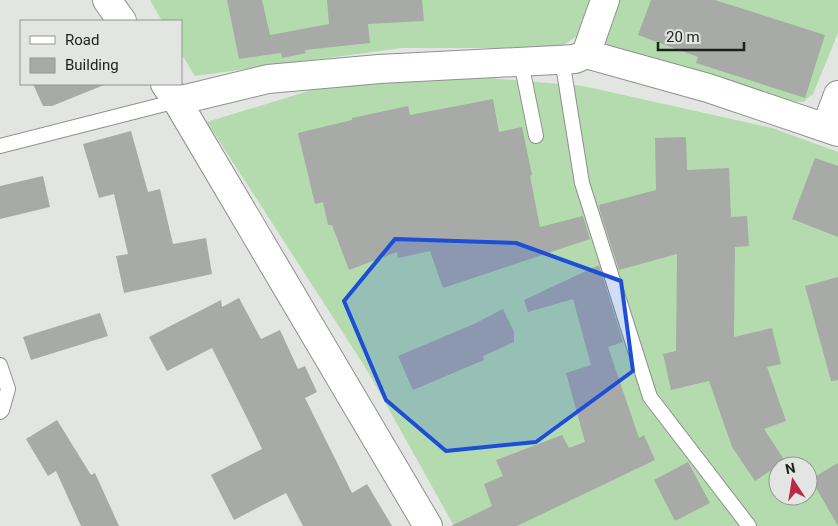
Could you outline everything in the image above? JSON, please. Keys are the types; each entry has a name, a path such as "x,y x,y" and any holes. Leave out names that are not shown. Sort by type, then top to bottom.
{"street":[{"path":"107,0 121,20"},
{"path":"574,57 605,0"},
{"path":"428,526 171,93 268,79 380,69 521,62 574,57 708,88 832,130 838,95"}],"lane":[{"path":"574,57 582,183 650,397 749,526"},
{"path":"521,62 536,136"},
{"path":"0,146 171,93"},
{"path":"0,365 8,389 0,412"}],"highlighted area":[{"path":"395,239 516,243 621,281 633,371 536,442 446,451 386,400 344,301"}],"green space":[{"path":"150,0 589,0 577,36 559,48 402,48 195,76 182,55 182,20 161,20"},
{"path":"620,0 838,0 838,33 813,94 803,102 786,101 607,52 605,39 612,25"},
{"path":"478,77 583,86 772,128 838,152 838,526 454,526 367,370 207,122 325,86"}],"building":[{"path":"227,0 262,0 270,35 329,24 327,0 422,0 424,21 368,24 370,43 305,50 306,53 282,58 281,53 239,59"},
{"path":"651,0 715,0 825,35 805,98 696,63 698,57 638,35"},
{"path":"33,85 104,85 52,106 43,106"},
{"path":"493,99 499,132 522,127 540,227 583,216 590,239 443,288 430,251 398,258 397,252 349,270 332,225 328,225 323,202 315,204 298,133 352,120 352,118 408,106 410,115"},
{"path":"131,131 148,192 160,189 173,244 206,238 212,274 124,293 116,256 128,254 114,194 99,198 83,144"},
{"path":"686,137 687,170 729,168 731,217 747,216 749,246 735,247 734,337 772,328 781,364 767,367 786,421 764,429 782,456 768,456 768,472 755,481 732,447 709,381 671,390 663,354 676,351 677,254 619,270 600,211 599,205 656,190 655,138"},
{"path":"815,158 838,166 838,237 792,219"},
{"path":"43,176 50,207 0,219 0,186"},
{"path":"599,265 623,342 608,347 639,438 644,435 655,460 517,526 451,526 492,506 484,484 503,476 496,460 562,435 569,448 585,442 566,373 591,365 573,299 528,312 524,300"},
{"path":"838,277 838,380 831,381 805,286"},
{"path":"239,298 261,339 280,330 298,369 305,366 317,392 305,398 352,493 367,484 392,526 303,526 286,493 234,520 211,475 262,449 212,348 167,371 149,337 221,300 222,307"},
{"path":"503,309 514,332 514,342 483,356 484,360 413,390 398,356 474,324"},
{"path":"100,313 108,336 31,360 23,337"},
{"path":"57,420 91,475 95,473 119,526 81,526 56,471 48,476 26,439"},
{"path":"688,462 710,503 675,521 654,480"},
{"path":"838,463 838,526 818,491 818,475"}]}
